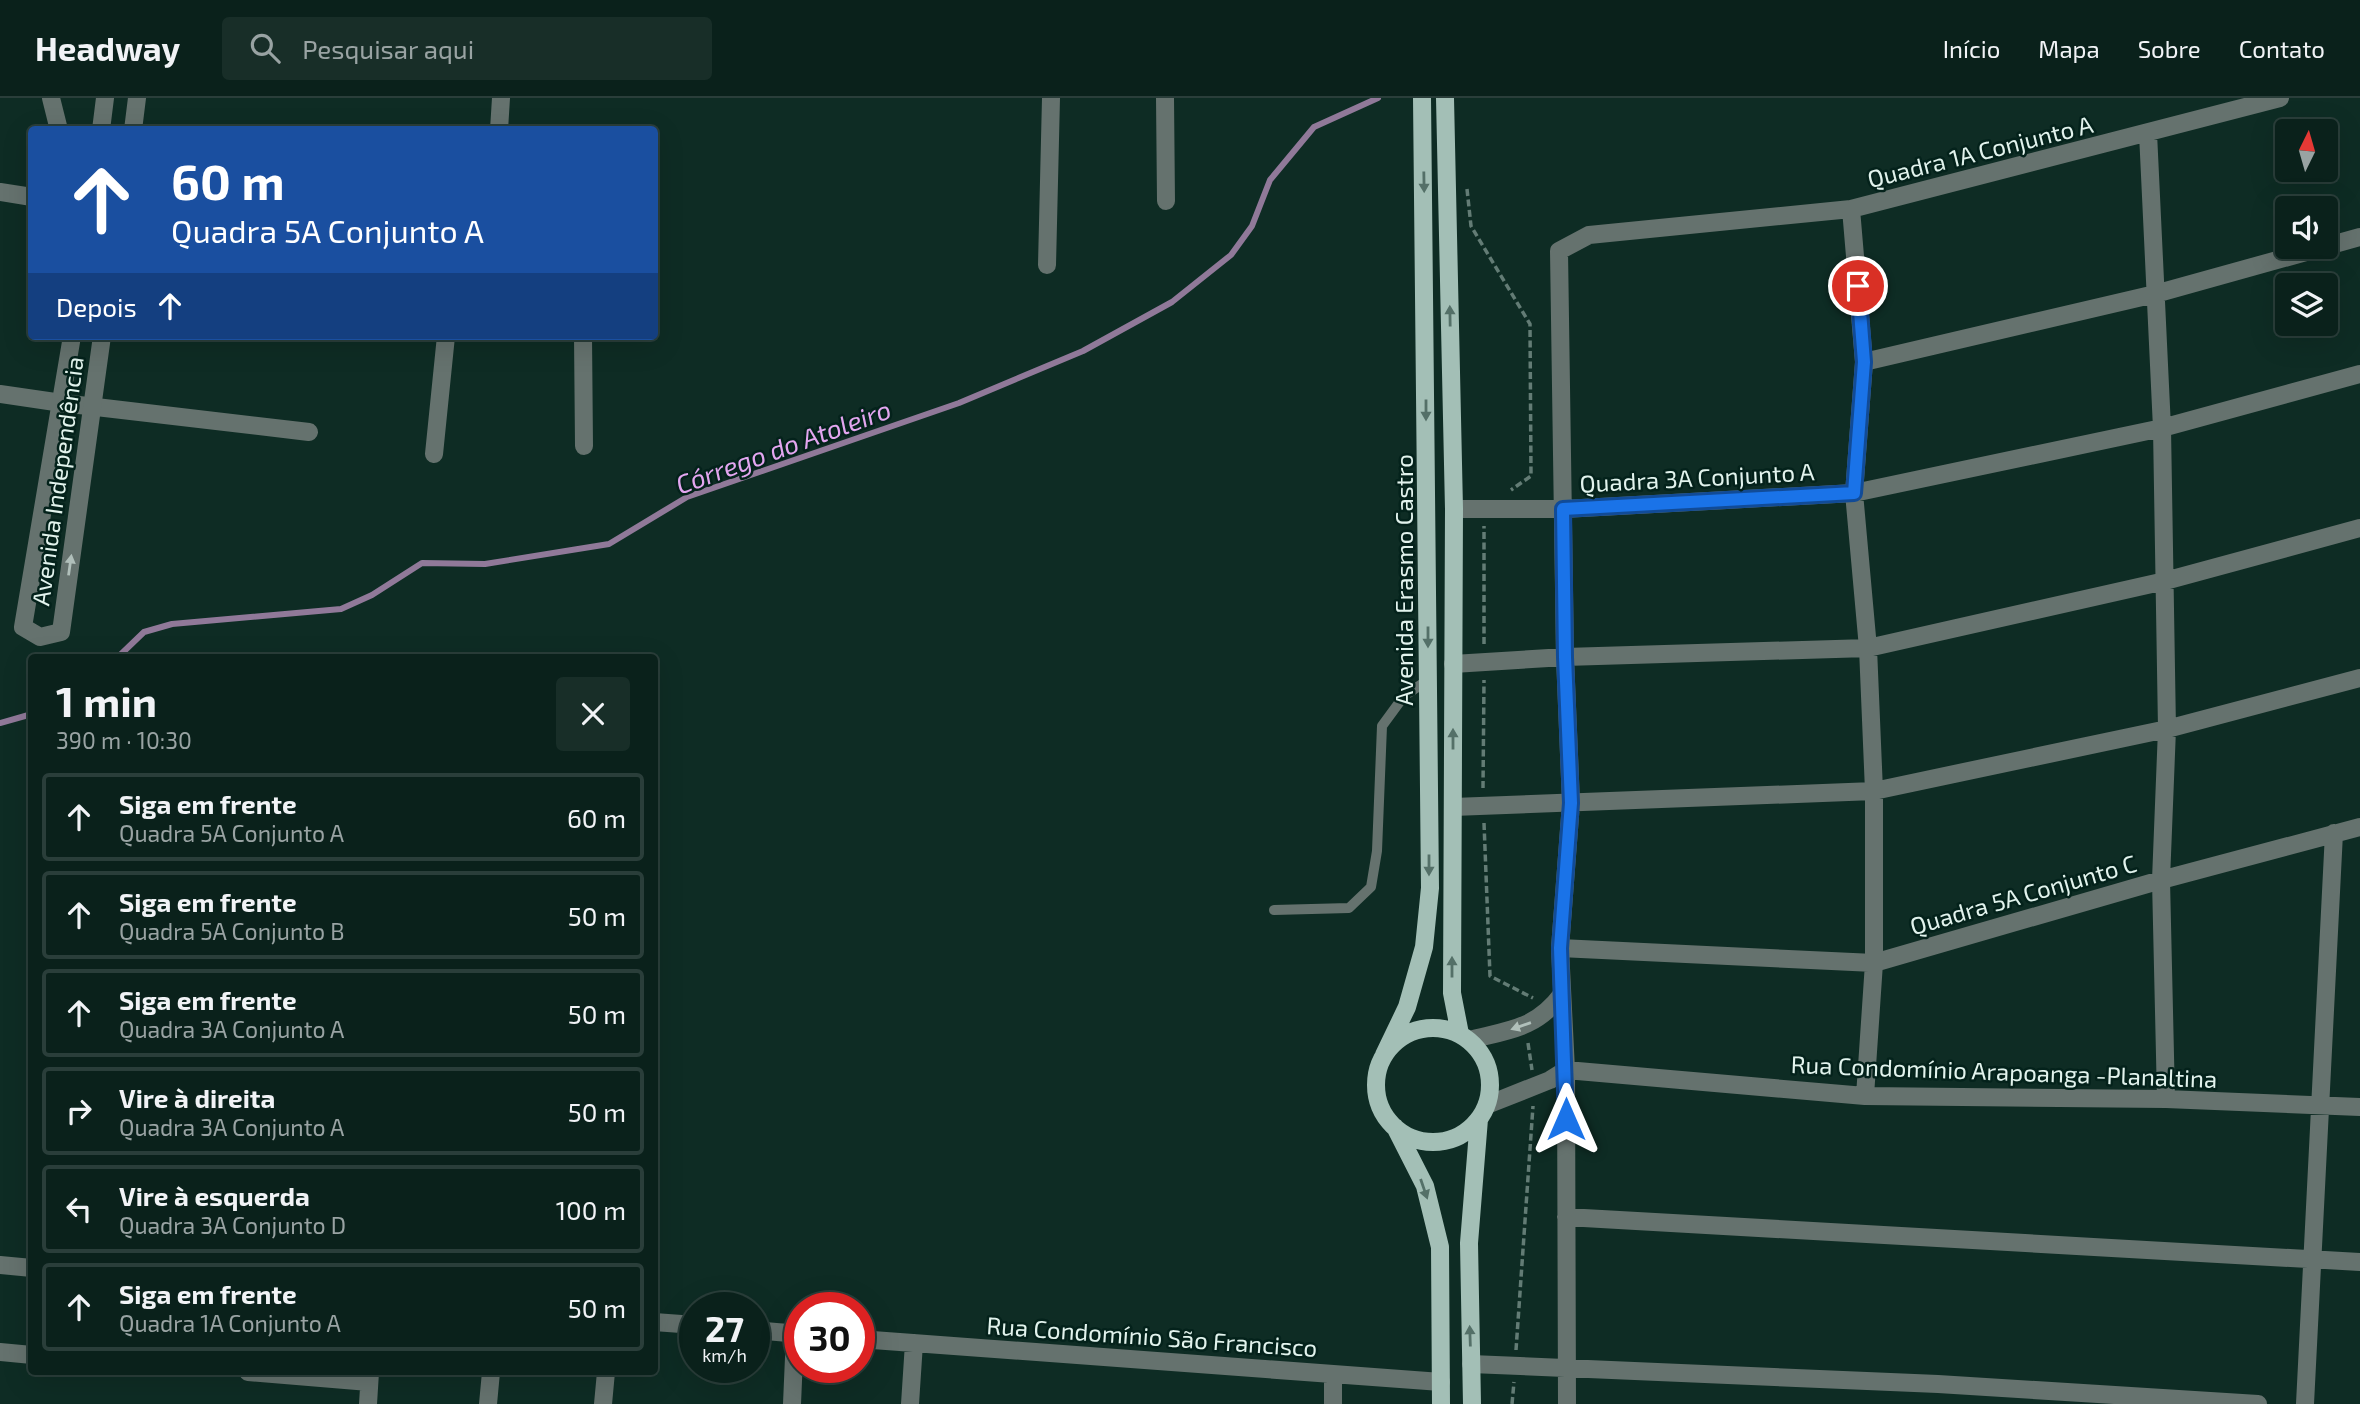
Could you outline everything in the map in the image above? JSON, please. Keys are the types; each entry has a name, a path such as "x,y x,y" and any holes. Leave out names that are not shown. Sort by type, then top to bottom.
{"main road":[{"name":"Avenida Erasmo Castro","path":"1445,102 1454,509 1452,993 1464,1037"},
{"name":"Avenida Erasmo Castro","path":"1384,1055 1407,1007 1424,947 1430,888 1422,106"},
{"path":"1441,1404 1440,1247 1425,1186 1395,1127 1383,1112 1377,1093 1377,1073 1384,1055 1398,1039 1418,1030 1439,1028 1464,1037 1481,1053 1488,1069 1490,1087 1483,1112 1469,1243 1472,1404"},
{"path":"1395,1127 1411,1137 1429,1142 1448,1140 1465,1132 1483,1112"}],"street":[{"path":"51,98 58,126"},
{"path":"102,126 106,98"},
{"path":"134,126 137,98"},
{"path":"499,126 501,98"},
{"path":"1047,265 1051,98"},
{"path":"1165,98 1166,201"},
{"name":"Quadra 1A Conjunto A","path":"1865,1096 1874,963 1874,792 1868,648 1854,493 1864,362 1851,209 2280,98"},
{"name":"Quadra 5A Conjunto C","path":"1560,948 1874,963 2161,880 2167,729 2165,581 2162,428 2148,133"},
{"path":"0,192 28,196"},
{"path":"1454,509 1563,509 1559,251 1589,235 1851,209"},
{"path":"1864,362 2155,294 2360,237"},
{"name":"Avenida Independência","path":"71,340 23,627 40,638 61,632 101,340"},
{"path":"434,454 446,340"},
{"path":"583,340 584,446"},
{"name":"Quadra 3A Conjunto A","path":"1567,1404 1566,1070 1560,948 1571,803 1563,509 1854,493 2162,428 2360,374"},
{"path":"0,394 62,404 91,405 309,432"},
{"path":"1452,664 1565,657 1868,648 2165,581 2360,528"},
{"path":"1453,807 1874,792 2167,729 2360,678"},
{"path":"2166,1099 2161,880 2360,827"},
{"path":"2305,1404 2334,833"},
{"path":"1464,1037 1526,1026 1550,1010 1562,994"},
{"path":"1483,1112 1566,1070"},
{"name":"Rua Condomínio Arapoanga -Planaltina","path":"1566,1070 1865,1096 2166,1099 2360,1107"},
{"path":"1566,1217 2360,1262"},
{"path":"0,1265 28,1268"},
{"path":"658,1322 679,1324"},
{"name":"Rua Condomínio São Francisco","path":"875,1340 1441,1382"},
{"path":"911,1404 914,1343"},
{"path":"0,1352 28,1355"},
{"path":"1471,1364 1938,1384 2259,1404"},
{"path":"1333,1374 1334,1404"},
{"path":"321,1375 370,1377 368,1404"},
{"path":"488,1404 491,1375"},
{"path":"603,1404 606,1375"},
{"path":"792,1404 794,1383"}],"lane":[{"path":"1274,910 1349,908 1371,887 1377,851 1382,726 1404,696 1428,680"}],"path":[{"path":"1467,188 1471,226 1530,324 1531,477 1484,508 1483,806 1490,976 1533,997 1526,1026 1534,1085 1512,1404"}],"waterway":[{"name":"Córrego do Atoleiro","path":"121,654 144,632 172,624 341,609 372,595 422,563 485,564 609,544 687,497 959,403 1083,351 1172,302 1231,255 1252,226 1270,180 1314,127 1378,98"},
{"name":"Córrego do Atoleiro","path":"0,723 28,715"}],"route":[{"path":"1566,1119 1560,948 1571,803 1563,509 1854,493 1864,362 1858,286"}]}
